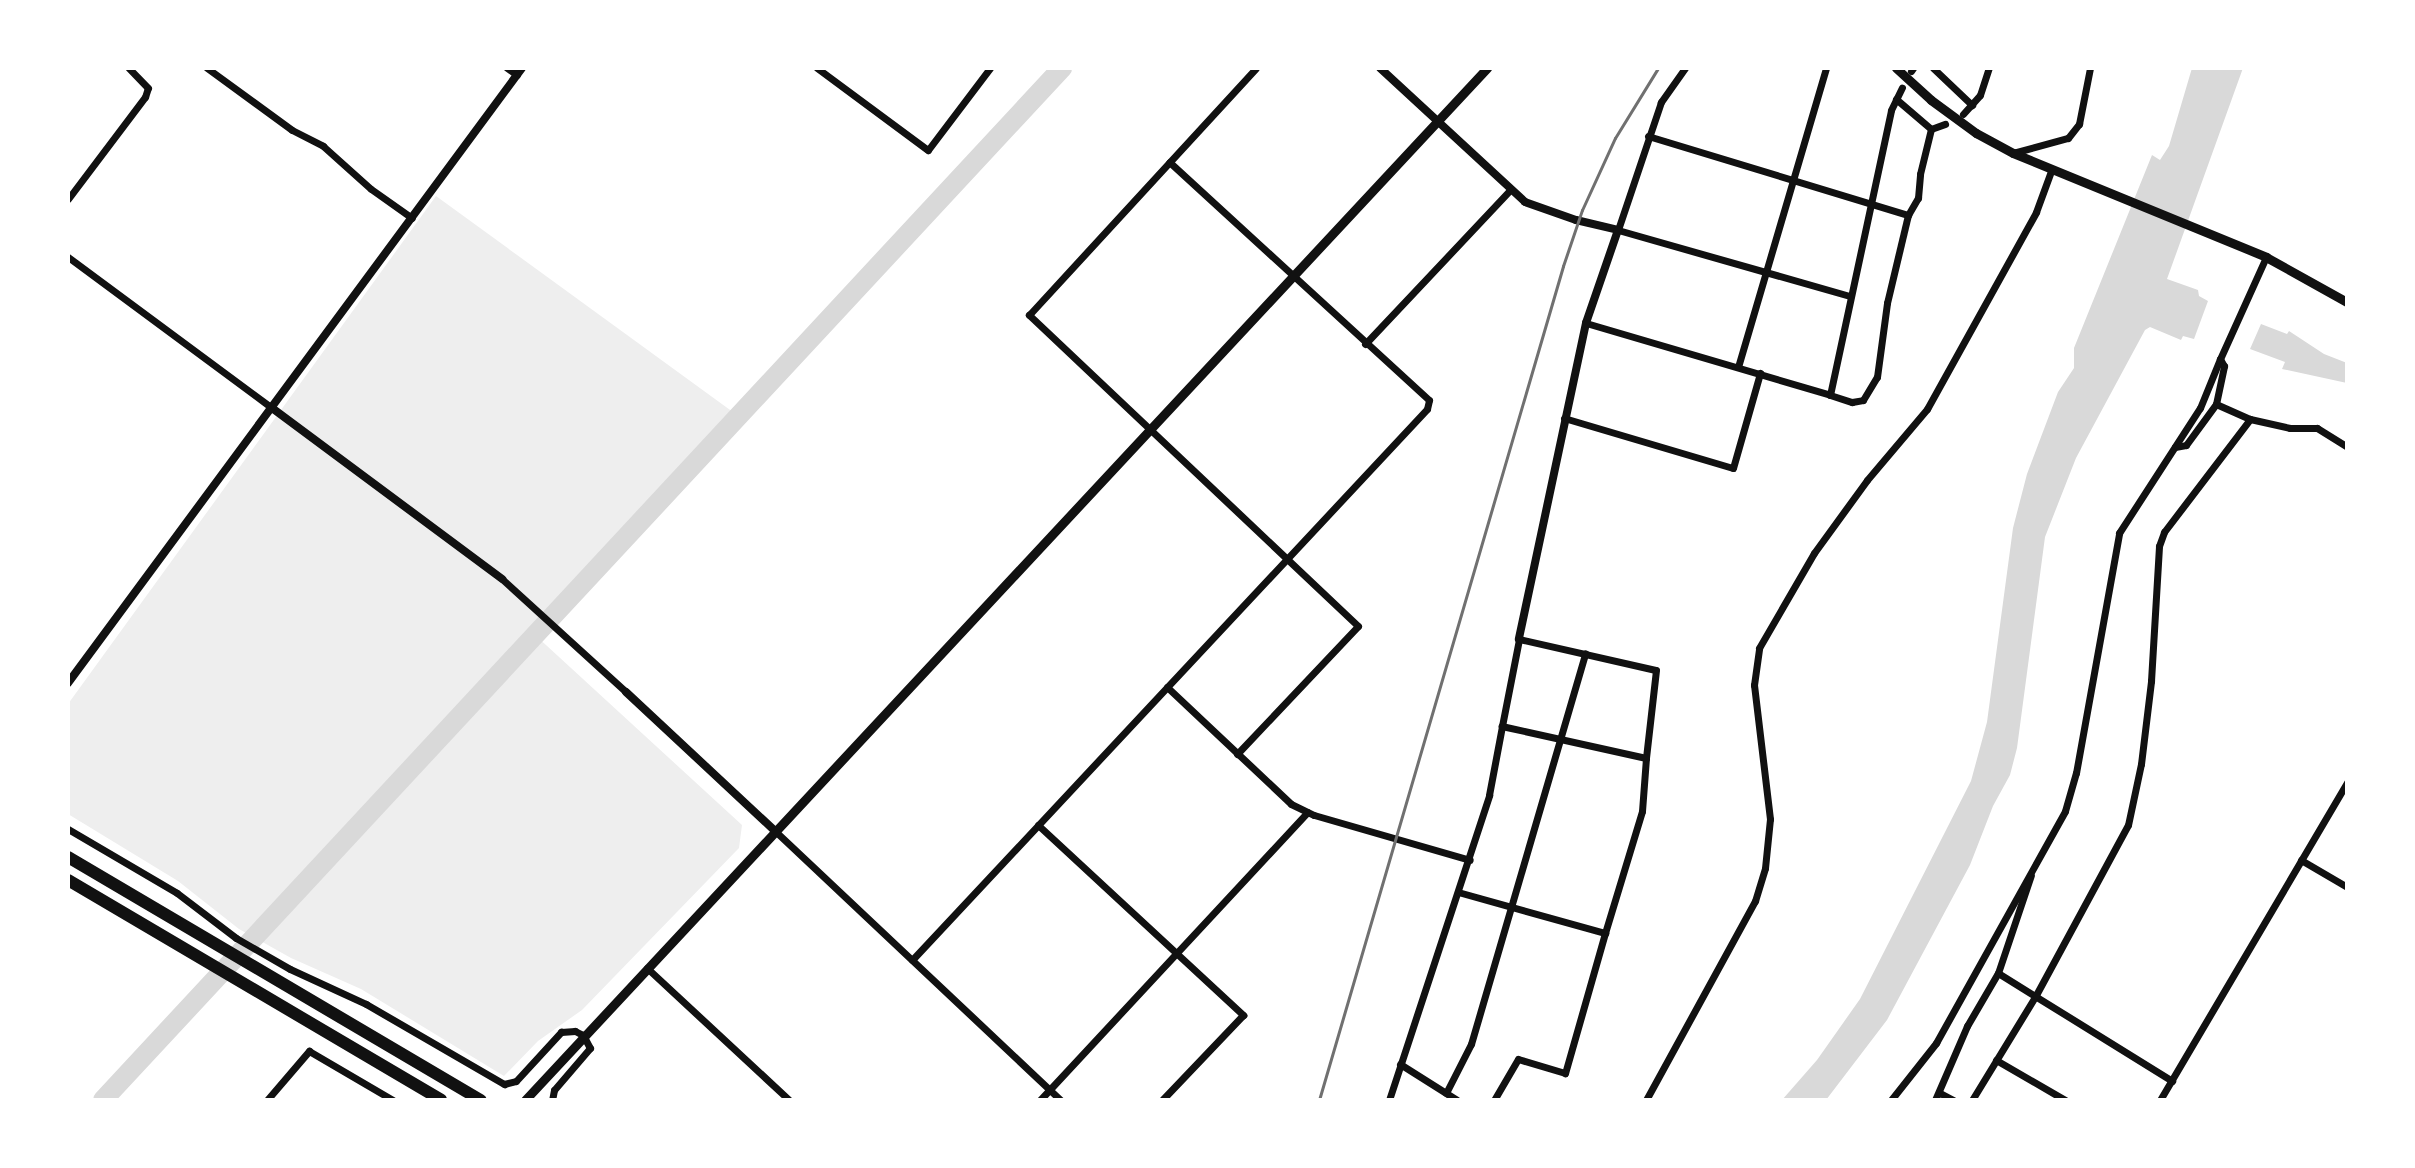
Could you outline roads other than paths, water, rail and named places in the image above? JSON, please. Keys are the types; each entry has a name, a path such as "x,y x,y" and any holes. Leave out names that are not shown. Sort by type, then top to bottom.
{"highway":[{"path":"68,857 481,1100"},
{"path":"68,880 441,1100"}],"main road":[{"path":"525,1100 1487,68"},
{"path":"1896,68 1954,117 2013,153 2266,257 2347,302"}],"street":[{"path":"68,199 145,97 148,88 129,68"},
{"path":"207,68 292,130 323,146 371,189 412,218"},
{"path":"68,683 519,72 507,68"},
{"path":"817,68 928,150 990,68"},
{"path":"1237,754 1358,626 1029,315 1256,68"},
{"path":"1380,68 1510,190 1539,208 1849,296"},
{"path":"1389,1100 1489,795 1564,418 1586,323 1661,102 1685,68"},
{"path":"1738,367 1826,68"},
{"path":"1933,68 1972,105"},
{"path":"1963,114 1980,95 1989,68"},
{"path":"2013,153 2068,138 2079,124 2090,68"},
{"path":"1830,395 1849,296 1896,99 1902,87"},
{"path":"1896,99 1931,129"},
{"path":"1931,129 1945,124"},
{"path":"1586,323 1852,402 1863,400 1877,377 1887,303 1908,215 1918,198 1920,174 1931,129"},
{"path":"1648,136 1908,215"},
{"path":"912,960 1427,409 1429,400 1169,162"},
{"path":"1646,1100 1755,901 1765,868 1770,819 1754,685 1759,648 1814,553 1867,480 1927,409 2036,212 2051,171"},
{"path":"1365,344 1510,190"},
{"path":"68,257 502,579 542,612 1061,1100"},
{"path":"1891,1100 1936,1043 2065,811 2076,773 2119,533 2200,408 2244,299 2266,257"},
{"path":"2175,447 2186,445 2216,404 2224,366 2220,359"},
{"path":"1564,418 1733,468 1760,373"},
{"path":"2216,404 2250,419 2290,428 2317,428 2347,447"},
{"path":"1972,1100 2036,995 2133,812 2151,681 2159,546 2164,532 2250,419"},
{"path":"1494,1100 1518,1059 1565,1073 1642,811 1656,670 1519,639"},
{"path":"1446,1093 1471,1044 1585,653"},
{"path":"1167,687 1291,804 1355,827 1470,860"},
{"path":"1502,726 1646,758"},
{"path":"2160,1100 2347,782"},
{"path":"1040,1100 1308,812"},
{"path":"1038,825 1243,1015 1162,1100"},
{"path":"68,829 177,893 236,938 290,969 366,1004 504,1084 516,1081 561,1032 575,1031 583,1035 590,1048 554,1090 552,1100"},
{"path":"2301,860 2347,887"},
{"path":"1953,1100 1938,1096 1967,1026 1998,973 2030,884 2031,869"},
{"path":"1458,892 1605,933"},
{"path":"647,968 789,1100"},
{"path":"1998,973 2172,1081"},
{"path":"267,1100 309,1051 393,1100"},
{"path":"1996,1060 2065,1100"},
{"path":"1400,1064 1457,1100"}],"waterway":[{"path":"103,1100 1062,68"}],"railway":[{"path":"1319,1100 1563,266 1582,210 1615,138 1658,68"}]}
